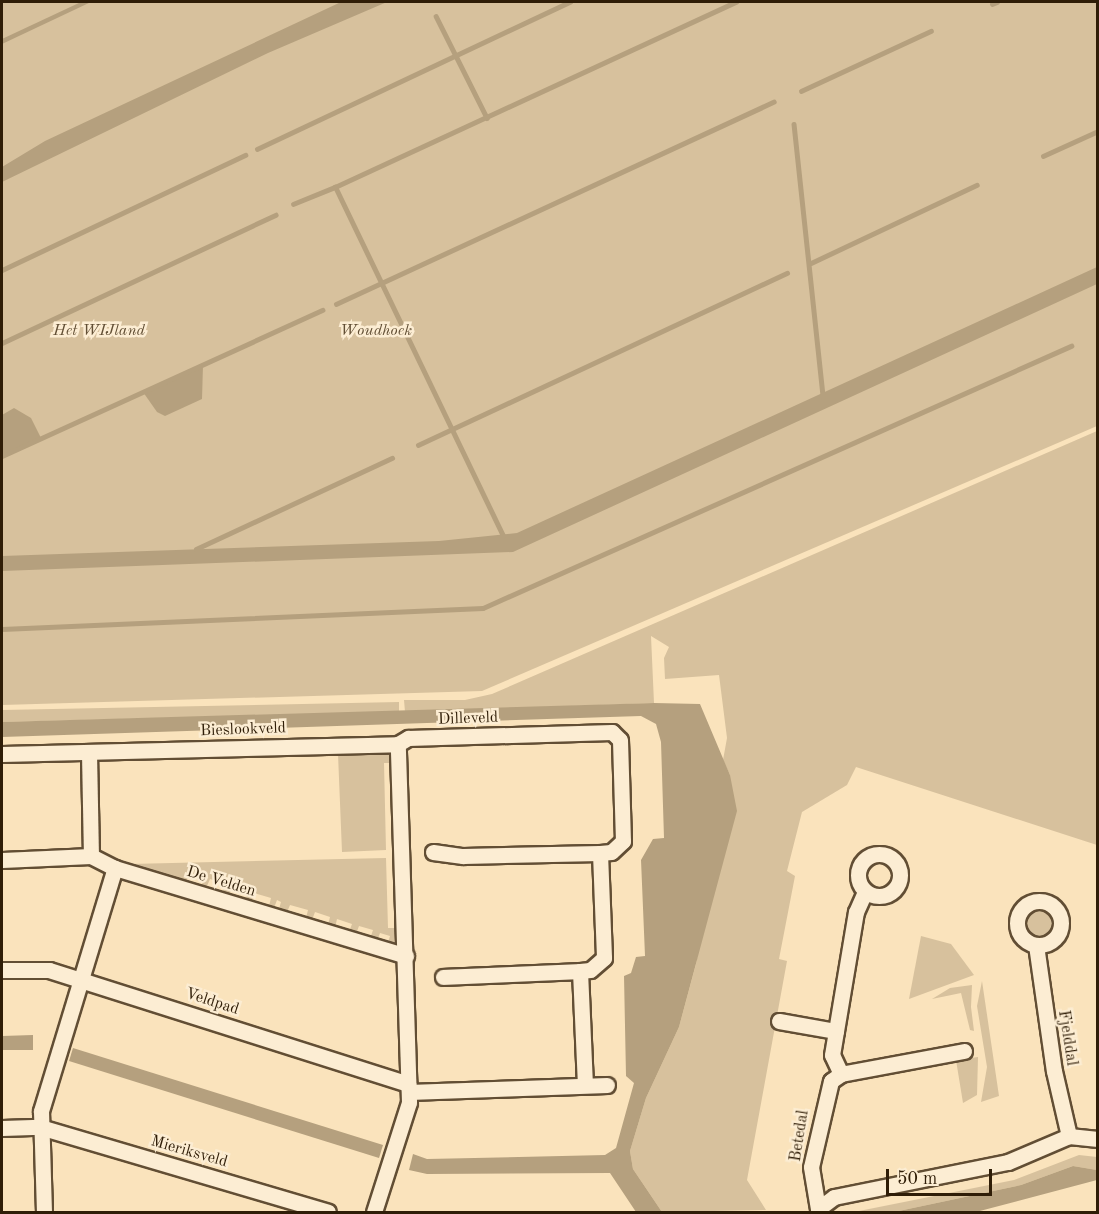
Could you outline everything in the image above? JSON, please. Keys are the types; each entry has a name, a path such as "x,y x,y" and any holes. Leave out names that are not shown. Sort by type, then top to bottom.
{"street":[{"name":"Dilleveld","path":"398,744 408,738 612,732 620,740 623,841 611,852 600,853"},
{"name":"Bieslookveld","path":"2,754 398,744"},
{"path":"374,1212 409,1088 403,974 406,956 398,744"},
{"path":"2,860 91,856 89,753"},
{"path":"433,852 464,856 600,853 604,958 590,970 443,977"},
{"name":"De Velden","path":"91,856 115,868 406,956"},
{"path":"44,1212 41,1111 115,868"},
{"path":"865,892 856,912 832,1055 841,1074 964,1052"},
{"name":"Fjelddal","path":"1036,945 1054,1071 1069,1136"},
{"name":"Veldpad","path":"2,970 49,970 409,1088 607,1085"},
{"path":"580,970 585,1085"},
{"path":"779,1021 836,1031"},
{"name":"Betedal","path":"817,1211 811,1167 826,1091 841,1074"},
{"name":"Mieriksveld","path":"2,1128 40,1127 328,1212"},
{"path":"817,1211 834,1197 1008,1162 1069,1136 1098,1140"}],"green space":[{"name":"Woudhoek","path":"2,2 1097,2 1097,426 482,691 2,705"},
{"path":"1097,431 1097,845 856,767 847,785 802,812 787,871 795,876 779,959 787,961 747,1180 766,1210 662,1212 633,1169 630,1151 646,1098 679,1027 696,964 730,775 723,760 727,738 719,675 665,679 664,658 669,647 651,636 654,703 405,712 404,700 465,700 492,694"},
{"path":"399,702 399,712 2,722 2,710"},
{"path":"348,747 382,747 393,754 393,763 384,763 386,850 342,852 338,754 348,754"},
{"path":"386,858 388,928 399,928 399,949 387,946 390,936 380,933 377,941 370,939 373,930 359,926 356,934 349,932 352,924 337,919 335,928 328,925 330,917 315,912 312,920 306,918 308,910 290,905 287,912 279,909 281,902 277,900 274,908 269,906 271,898 254,893 252,900 246,899 248,891 232,886 230,893 223,891 225,884 210,879 207,886 202,885 204,877 190,873 186,882 130,864"},
{"path":"1040,907 1051,912 1056,923 1051,934 1040,939 1029,934 1024,923 1029,912"},
{"path":"921,936 951,944 974,975 909,999"},
{"path":"982,981 999,1096 981,1102 987,1067 977,1006"},
{"path":"972,985 971,1007 974,1031 970,1030 961,993 932,999 950,988"},
{"path":"978,1057 977,1095 963,1103 956,1060"},
{"path":"1079,1155 1097,1157 1097,1170 1073,1166 1021,1185 894,1212 854,1212 1014,1180"}],"shaded area":[{"path":"81,2 91,2 2,44 2,39"},
{"path":"341,2 387,2 268,53 2,182 2,167 45,141"},
{"path":"1097,267 1097,284 513,552 2,571 2,556 439,541 517,533"},
{"path":"203,365 202,399 165,416 157,412 143,392"},
{"path":"14,408 31,418 41,438 2,456 2,415"},
{"path":"654,703 700,704 730,775 737,811 679,1027 646,1098 630,1151 633,1169 662,1212 636,1212 610,1173 427,1174 409,1170 413,1154 427,1159 605,1155 616,1148 634,1083 626,1076 624,976 631,973 636,957 645,956 641,860 653,839 664,838 661,742 656,724 641,716 2,737 2,722"},
{"path":"33,1035 33,1050 2,1050 2,1036"},
{"path":"73,1048 383,1145 379,1158 69,1061"},
{"path":"1073,1166 1097,1170 1097,1180 976,1212 894,1212 1021,1185"}],"waterway":[{"path":"257,149 570,2"},
{"path":"503,536 335,187 736,2"},
{"path":"992,4 997,2"},
{"path":"436,16 487,118"},
{"path":"801,91 931,31"},
{"path":"336,304 774,102"},
{"path":"794,124 823,396"},
{"path":"1043,156 1098,131"},
{"path":"2,270 245,155"},
{"path":"811,263 977,185"},
{"path":"293,204 335,187"},
{"path":"2,343 275,215"},
{"path":"418,445 787,273"},
{"path":"2,456 322,310"},
{"path":"2,629 483,608 1071,346"},
{"path":"196,549 392,458"}],"park label":[{"name":"Het WIJland","path":"99,331"}]}
